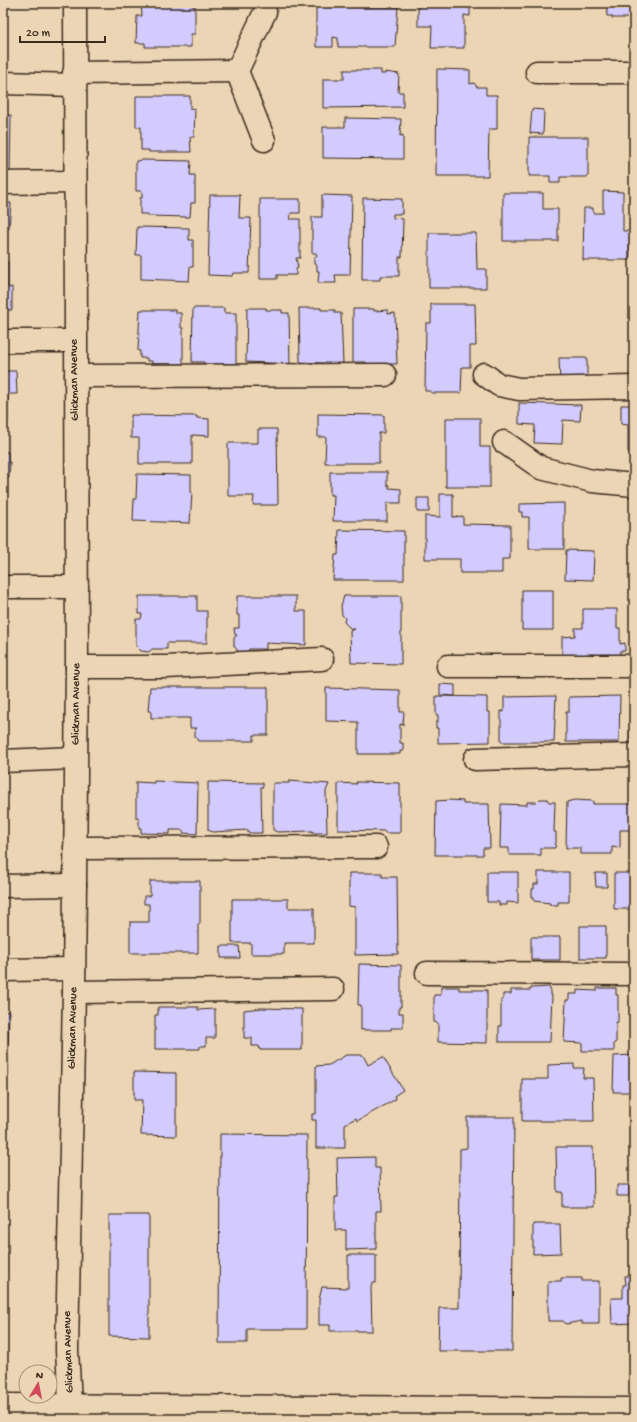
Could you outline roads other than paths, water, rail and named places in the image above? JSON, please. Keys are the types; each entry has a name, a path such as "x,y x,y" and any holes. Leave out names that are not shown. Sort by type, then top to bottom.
{"street":[{"name":"Glickman Avenue","path":"70,1412 67,1350 74,992 73,969 77,667 74,182 75,3"},
{"path":"264,12 237,71 264,140"},
{"path":"3,84 237,71"},
{"path":"537,72 634,72"},
{"path":"3,183 74,182"},
{"path":"3,341 75,341"},
{"path":"484,374 498,384 518,389 634,387"},
{"path":"76,376 385,375"},
{"path":"504,442 541,468 592,481 634,485"},
{"path":"3,586 77,587"},
{"path":"77,667 166,667 322,659"},
{"path":"448,666 634,666"},
{"path":"475,759 634,755"},
{"path":"3,761 75,758"},
{"path":"75,848 376,847"},
{"path":"3,886 74,885"},
{"path":"3,970 73,969"},
{"path":"427,972 634,974"},
{"path":"74,992 333,989"},
{"path":"3,1405 70,1412 634,1409"}]}
